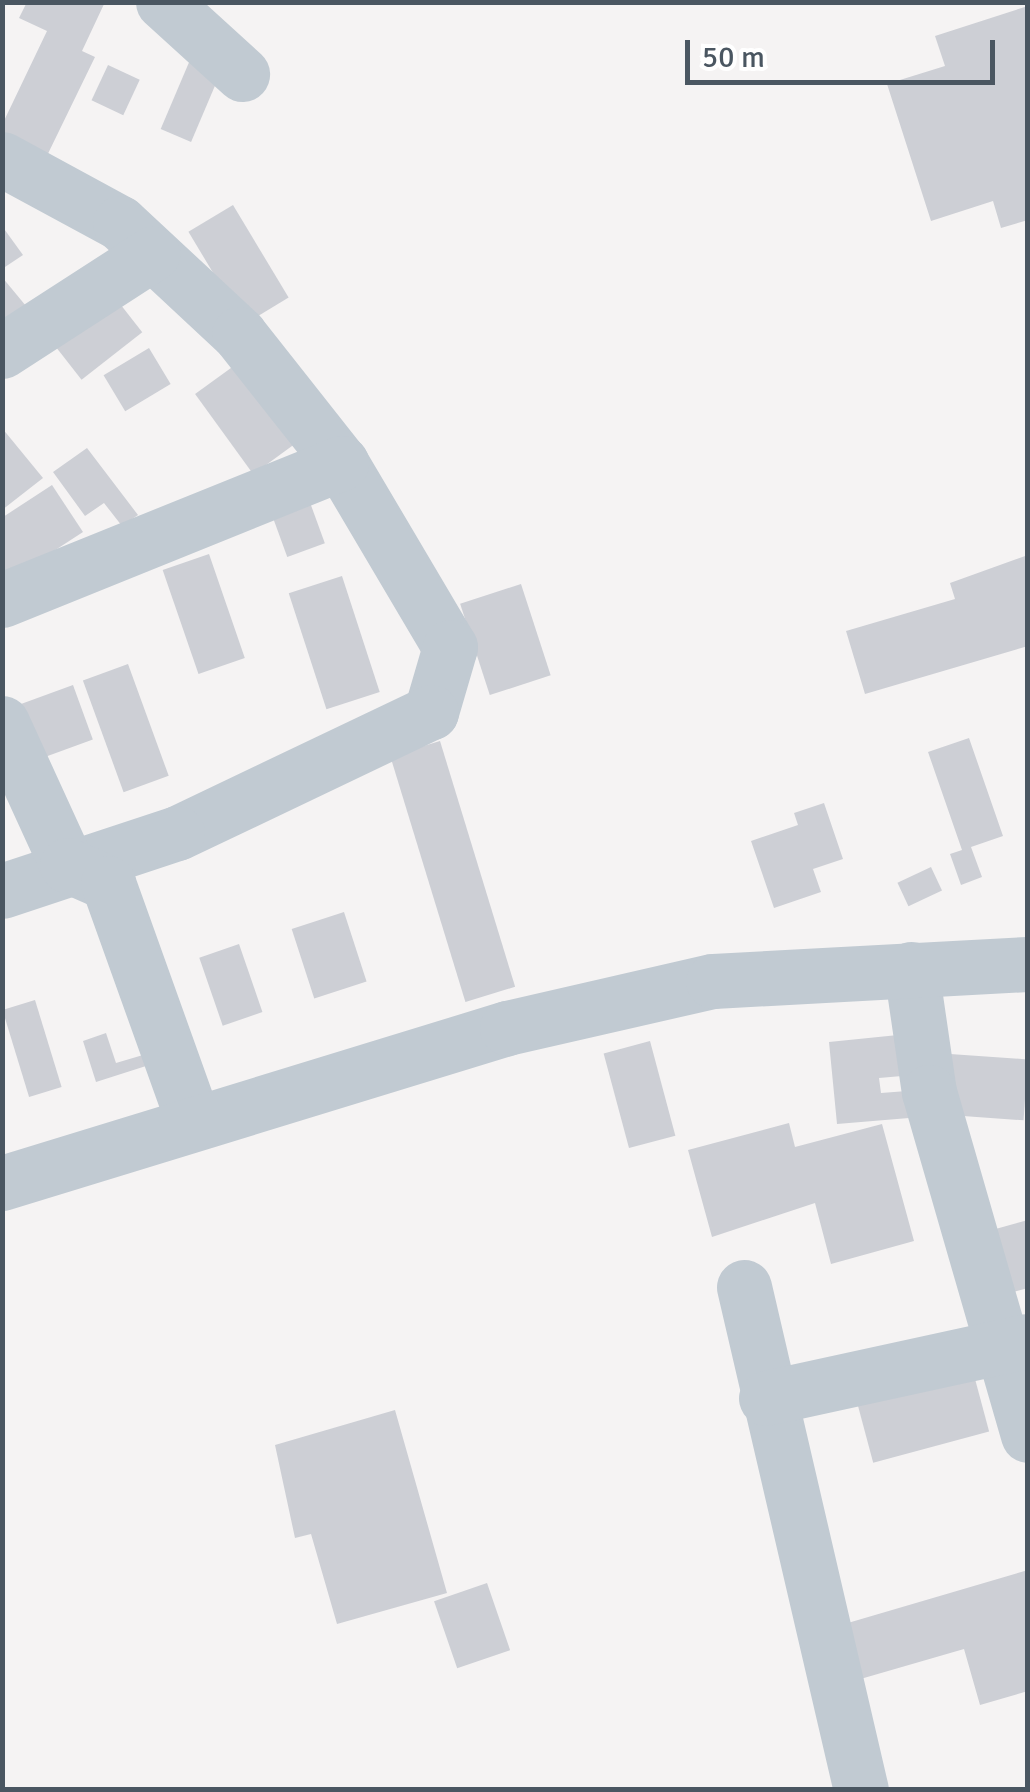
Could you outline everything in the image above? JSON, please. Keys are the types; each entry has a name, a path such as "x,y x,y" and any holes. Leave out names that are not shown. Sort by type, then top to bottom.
{"street":[{"path":"163,2 242,74"},
{"path":"2,160 120,223 239,334 340,462 450,647 431,712 177,833 67,865 2,891"},
{"path":"2,351 152,254"},
{"path":"2,600 340,462"},
{"path":"2,723 67,865 108,883 194,1122"},
{"path":"2,1183 507,1028 713,981 1028,964"},
{"path":"911,969 930,1092 1013,1345 1028,1435"},
{"path":"744,1288 766,1398 860,1790"},
{"path":"766,1398 1013,1345"}],"building":[{"path":"27,2 105,2 82,51 95,57 41,168 2,149 2,125 47,31 19,18"},
{"path":"1028,6 1028,220 1001,228 993,201 931,221 887,84 945,66 935,36"},
{"path":"190,60 220,73 191,142 161,129"},
{"path":"108,65 140,80 123,115 92,100"},
{"path":"233,205 289,298 244,324 188,232"},
{"path":"2,226 23,255 2,269"},
{"path":"2,277 26,306 2,321"},
{"path":"117,300 142,332 82,380 56,347"},
{"path":"149,348 171,384 125,411 104,375"},
{"path":"242,360 300,440 253,474 195,394"},
{"path":"2,428 43,478 2,510"},
{"path":"87,448 138,515 122,526 104,503 85,516 53,472"},
{"path":"52,485 83,532 3,584 3,517"},
{"path":"304,486 325,543 287,557 266,500"},
{"path":"209,554 245,658 198,674 163,570"},
{"path":"1028,555 1028,646 865,694 846,631 955,599 950,583"},
{"path":"342,576 380,692 326,709 289,593"},
{"path":"521,584 551,675 490,695 460,604"},
{"path":"128,664 169,776 124,792 83,680"},
{"path":"73,685 93,740 37,760 18,705"},
{"path":"969,738 1003,836 971,847 982,877 961,885 950,854 962,850 928,752"},
{"path":"440,741 515,987 465,1002 390,756"},
{"path":"824,803 843,859 813,869 821,892 774,908 751,841 798,825 794,813"},
{"path":"931,867 942,891 908,906 897,883"},
{"path":"344,912 367,981 314,998 292,929"},
{"path":"239,944 262,1012 223,1026 199,958"},
{"path":"35,1000 62,1087 29,1097 2,1010"},
{"path":"106,1033 116,1063 143,1055 146,1066 96,1082 83,1041"},
{"path":"898,1035 902,1076 879,1078 881,1093 907,1091 909,1118 837,1124 829,1042"},
{"path":"650,1041 675,1136 629,1148 604,1053"},
{"path":"950,1054 1028,1059 1024,1120 946,1115"},
{"path":"789,1123 795,1147 882,1124 914,1241 831,1264 815,1203 712,1237 688,1150"},
{"path":"1028,1220 1028,1288 1009,1293 992,1230"},
{"path":"971,1364 989,1432 873,1463 855,1395"},
{"path":"395,1410 447,1593 337,1624 311,1534 295,1538 275,1445"},
{"path":"1028,1570 1028,1691 980,1705 964,1649 857,1680 841,1625"},
{"path":"487,1583 510,1650 457,1668 434,1601"}]}
